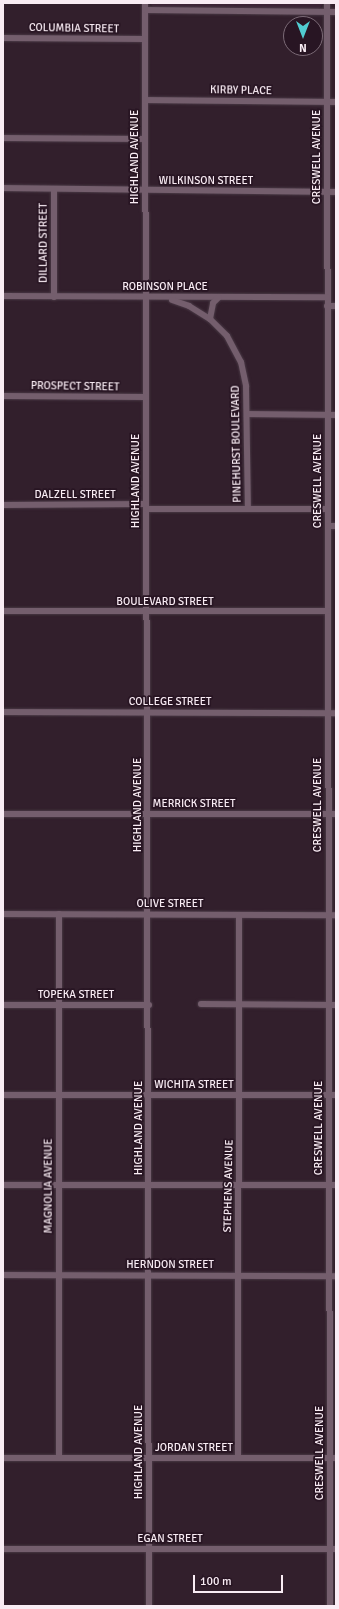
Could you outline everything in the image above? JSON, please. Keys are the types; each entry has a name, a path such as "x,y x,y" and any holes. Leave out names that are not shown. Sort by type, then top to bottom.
{"street":[{"name":"HIGHLAND AVENUE","path":"145,3 146,507 149,914 149,1606"},
{"name":"CRESWELL AVENUE","path":"327,3 328,814 329,914 333,1005 333,1549 330,1606"},
{"path":"145,10 336,12"},
{"name":"COLUMBIA STREET","path":"3,38 145,39"},
{"name":"KIRBY PLACE","path":"145,100 336,102"},
{"path":"3,138 145,139"},
{"name":"WILKINSON STREET","path":"3,188 336,192"},
{"name":"DILLARD STREET","path":"54,189 54,297"},
{"name":"ROBINSON PLACE","path":"3,296 327,298"},
{"name":"PINEHURST BOULEVARD","path":"165,298 189,306 210,319 227,336 241,362 246,386 248,510"},
{"path":"210,319 213,303 219,298"},
{"path":"327,306 336,306"},
{"name":"PROSPECT STREET","path":"3,396 146,397"},
{"path":"247,414 336,414"},
{"name":"DALZELL STREET","path":"3,504 248,510 328,510"},
{"path":"328,526 336,526"},
{"name":"BOULEVARD STREET","path":"3,611 328,611"},
{"name":"COLLEGE STREET","path":"3,712 336,712"},
{"name":"MERRICK STREET","path":"3,814 336,814"},
{"name":"OLIVE STREET","path":"3,914 336,915"},
{"name":"MAGNOLIA AVENUE","path":"59,914 59,1458"},
{"name":"STEPHENS AVENUE","path":"238,1458 240,1095 239,915"},
{"path":"201,1004 333,1005"},
{"name":"TOPEKA STREET","path":"3,1005 149,1005"},
{"name":"WICHITA STREET","path":"3,1095 333,1095"},
{"path":"3,1185 333,1185"},
{"name":"HERNDON STREET","path":"3,1275 333,1276"},
{"name":"JORDAN STREET","path":"3,1458 333,1458"},
{"name":"EGAN STREET","path":"3,1548 333,1549"}],"shaded area":[{"path":"150,3 322,3 322,5 319,9 153,7"}]}
